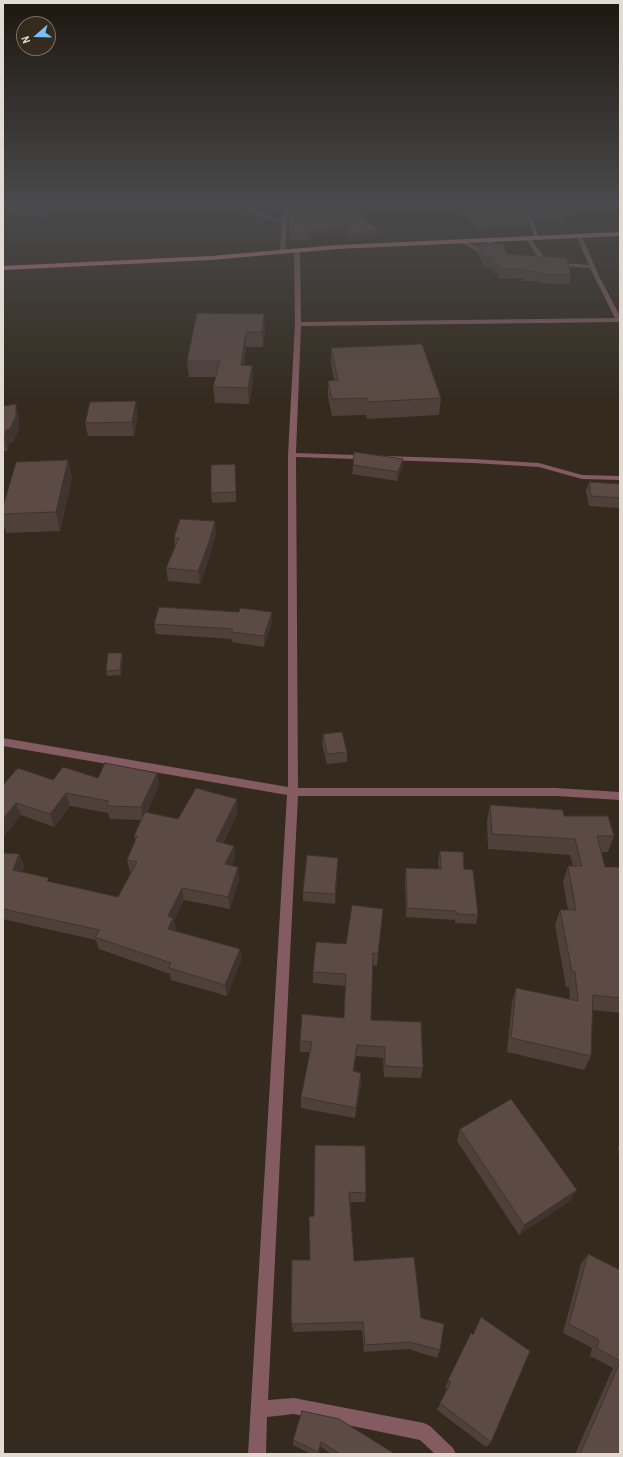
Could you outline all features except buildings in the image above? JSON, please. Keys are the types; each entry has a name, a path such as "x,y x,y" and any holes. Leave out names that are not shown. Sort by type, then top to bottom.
{"street":[{"path":"257,1454 293,792 292,455 298,324 297,273"},
{"path":"298,324 620,320 595,273"},
{"path":"292,455 466,460 539,465 582,476 620,478"},
{"path":"3,742 293,792 556,792 620,796"},
{"path":"260,1409 294,1406 424,1432 447,1454"}]}
